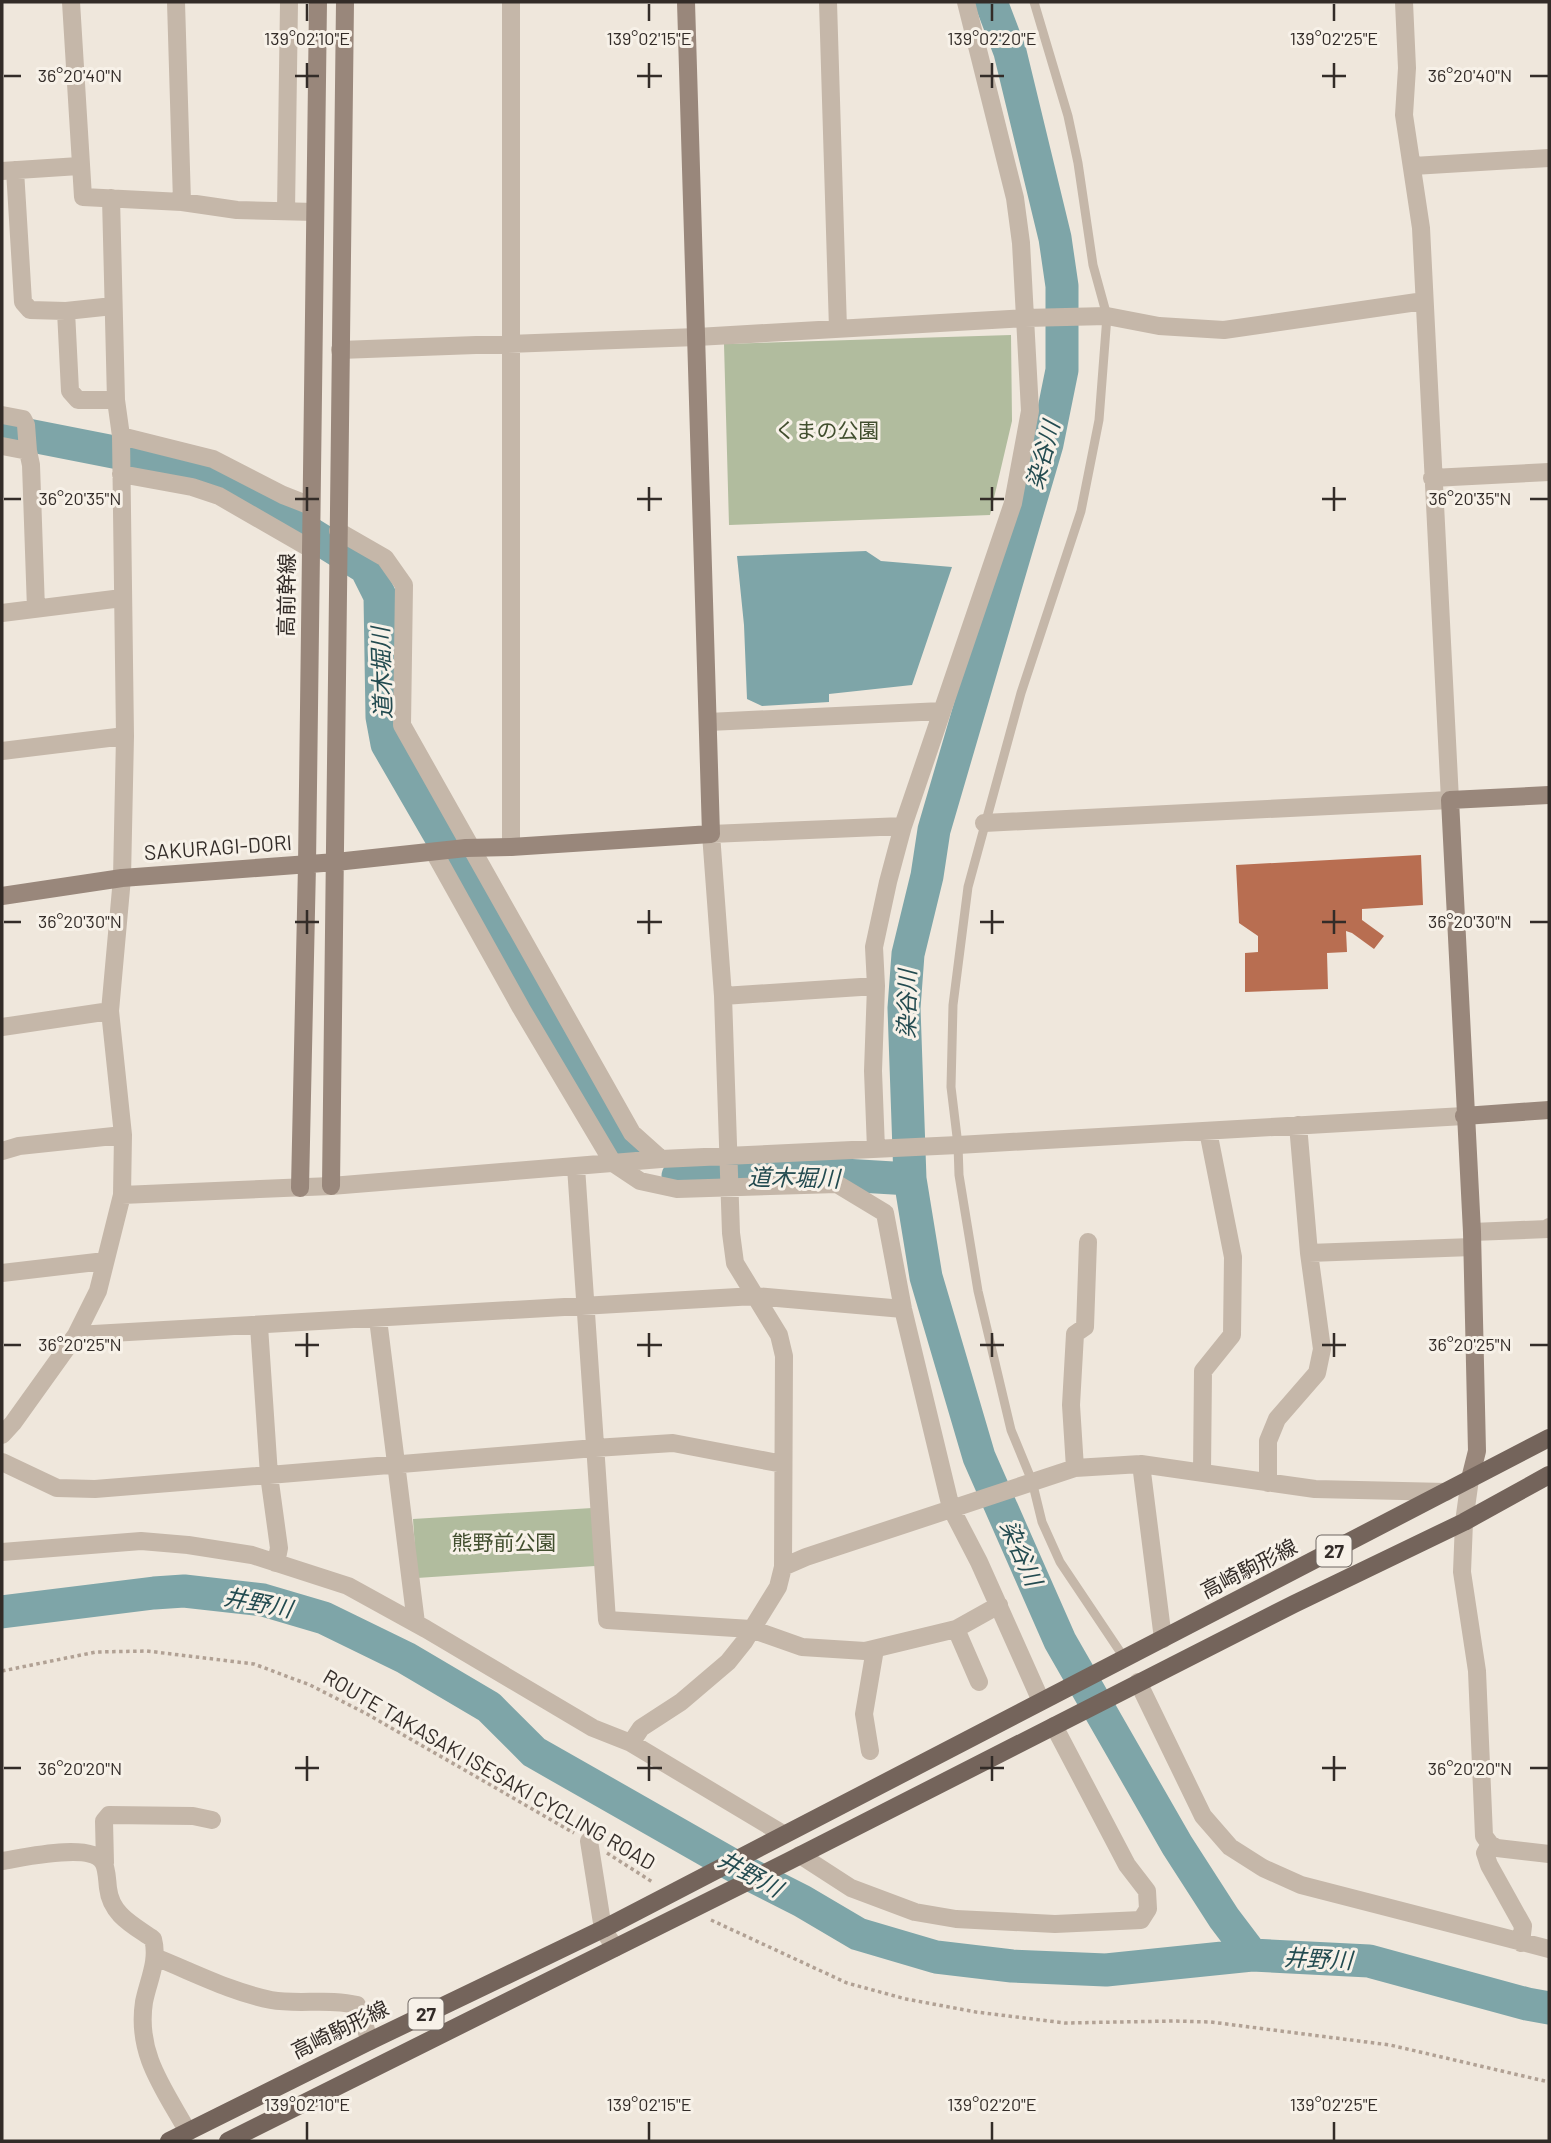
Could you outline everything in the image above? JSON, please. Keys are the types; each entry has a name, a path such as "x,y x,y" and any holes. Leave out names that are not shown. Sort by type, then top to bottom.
{"main road":[{"name":"高崎駒形線","path":"1121,1660 1549,1438"},
{"name":"27","path":"228,2141 795,1858 1135,1684 1464,1522 1549,1475"},
{"name":"27","path":"676,1890 1121,1660"},
{"name":"高崎駒形線","path":"169,2141 603,1929 676,1890"}],"street":[{"path":"71,2 83,197 182,202 237,210 315,212"},
{"path":"176,2 182,202"},
{"path":"286,211 289,2"},
{"name":"高前幹線","path":"300,1188 318,2"},
{"path":"331,1186 345,2"},
{"path":"511,2 511,847"},
{"path":"631,1743 640,1728 681,1702 728,1662 744,1642 778,1587 783,1567 784,1356 779,1335 735,1264 730,1233 723,996 711,834 686,2"},
{"path":"828,2 838,329"},
{"path":"880,1149 873,1071 876,986 874,947 903,826 1013,503 1030,411 1029,319 1016,198 967,2"},
{"path":"1404,2 1408,68 1405,115 1421,228 1472,1240 1478,1451 1470,1479 1464,1522 1462,1573 1477,1671 1484,1836 1497,1848 1549,1854"},
{"path":"1413,166 1549,158"},
{"path":"79,166 9,171 23,302 30,310 66,311 113,306"},
{"path":"2,1435 76,1335 98,1291 122,1195 123,1135 110,1011 122,878 125,736 121,436 116,400 111,198"},
{"path":"340,350 512,345 1104,317 1159,326 1224,330 1424,302"},
{"path":"66,311 70,391 78,400 116,400"},
{"path":"2,415 23,419 26,425 31,466 36,609"},
{"path":"121,436 213,459 283,495 311,506"},
{"path":"2,446 27,448"},
{"path":"1432,478 1549,472"},
{"path":"121,474 192,487 219,496 311,549"},
{"path":"338,531 385,558 404,585 402,725 632,1133 661,1159"},
{"path":"2,613 122,598"},
{"path":"708,722 942,711"},
{"path":"2,751 125,736"},
{"path":"984,824 1549,794"},
{"path":"469,848 903,826"},
{"name":"SAKURAGI-DORI","path":"2,896 122,878 307,865 469,848"},
{"path":"435,851 521,1008 613,1163 640,1181 677,1189 837,1184 885,1213 903,1309 955,1506 1044,1700"},
{"path":"723,996 876,986"},
{"path":"2,1027 110,1011"},
{"path":"122,1195 331,1186 661,1159 729,1160 1549,1110"},
{"path":"1268,1483 1268,1441 1277,1419 1317,1373 1322,1349 1309,1253 1298,1125"},
{"path":"1202,1472 1203,1371 1232,1335 1233,1257 1208,1131"},
{"path":"2,1151 19,1146 123,1135"},
{"path":"576,1167 607,1620 751,1629 802,1647 865,1651 956,1629 999,1605"},
{"path":"1309,1253 1472,1240 1549,1227"},
{"path":"1075,1468 1071,1405 1075,1334 1085,1328 1088,1242"},
{"path":"2,1273 105,1261"},
{"path":"76,1335 755,1296 903,1309"},
{"path":"378,1319 416,1623"},
{"path":"259,1326 269,1475 279,1548 276,1563"},
{"path":"2,1462 57,1488 95,1489 673,1443 783,1464"},
{"path":"1141,1464 1163,1639"},
{"path":"783,1567 955,1506 1075,1468 1141,1464 1315,1489 1446,1492"},
{"path":"2,1552 141,1541 252,1555 348,1587 416,1623 593,1728 631,1743 783,1834"},
{"path":"956,1629 979,1682"},
{"path":"870,1751 864,1714 875,1649"},
{"path":"1135,1684 1203,1816 1230,1847 1263,1868 1301,1885 1549,1949"},
{"path":"795,1858 850,1888 915,1912 956,1919 1055,1924 1141,1920 1148,1909 1147,1891 1127,1865 1059,1723"},
{"path":"188,2132 155,2074 145,2050 142,2025 155,1957 153,1939 116,1913 109,1897 104,1821 108,1815 193,1816 212,1820"},
{"path":"589,1841 603,1929 615,1948"},
{"path":"1490,1844 1485,1853 1523,1926 1521,1943"},
{"path":"2,1861 61,1851 98,1857 105,1863"},
{"path":"155,1957 233,1990 271,2000 357,2005 370,2041"}],"lane":[{"path":"1034,2 1068,116 1104,317 1099,420 1081,512 1021,693 968,887 953,1005 952,1146 993,1364 1028,1482 1060,1562 1121,1660"}],"path":[{"name":"ROUTE TAKASAKI ISESAKI CYCLING ROAD","path":"2,1671 96,1652 147,1651 254,1664 310,1685 367,1714 676,1890"},
{"path":"696,1906 715,1922 847,1983 906,1999 976,2012 1065,2023 1211,2022 1291,2032 1390,2045 1549,2082"}],"green space":[{"name":"くまの公園","path":"1011,335 1012,421 990,515 729,525 724,344"},
{"name":"熊野前公園","path":"592,1508 595,1566 417,1578 413,1519"}],"water":[{"path":"866,551 881,561 952,567 912,685 829,694 829,702 762,706 747,699 744,625 737,556"}],"building":[{"path":"1421,855 1423,905 1362,909 1362,920 1384,936 1374,949 1346,931 1347,952 1327,953 1328,989 1245,992 1245,953 1258,952 1258,936 1239,923 1236,865"}],"waterway":[{"name":"染谷川","path":"991,2 1010,52 1055,238 1062,286 1062,370 1047,444 934,830 927,876 908,954 904,1008 910,1179 926,1277 979,1457 1060,1641 1177,1845 1224,1918 1252,1955"},
{"name":"道木堀川","path":"2,430 185,466 226,481 366,568 380,596 382,717 387,744 619,1144 628,1152"},
{"name":"道木堀川","path":"678,1176 843,1175 910,1179"},
{"name":"井野川","path":"2,1612 184,1591 263,1600 324,1618 406,1658 489,1707 534,1752 743,1871 858,1934 936,1957 1012,1966 1106,1970 1252,1955 1369,1961 1549,2008"}]}
